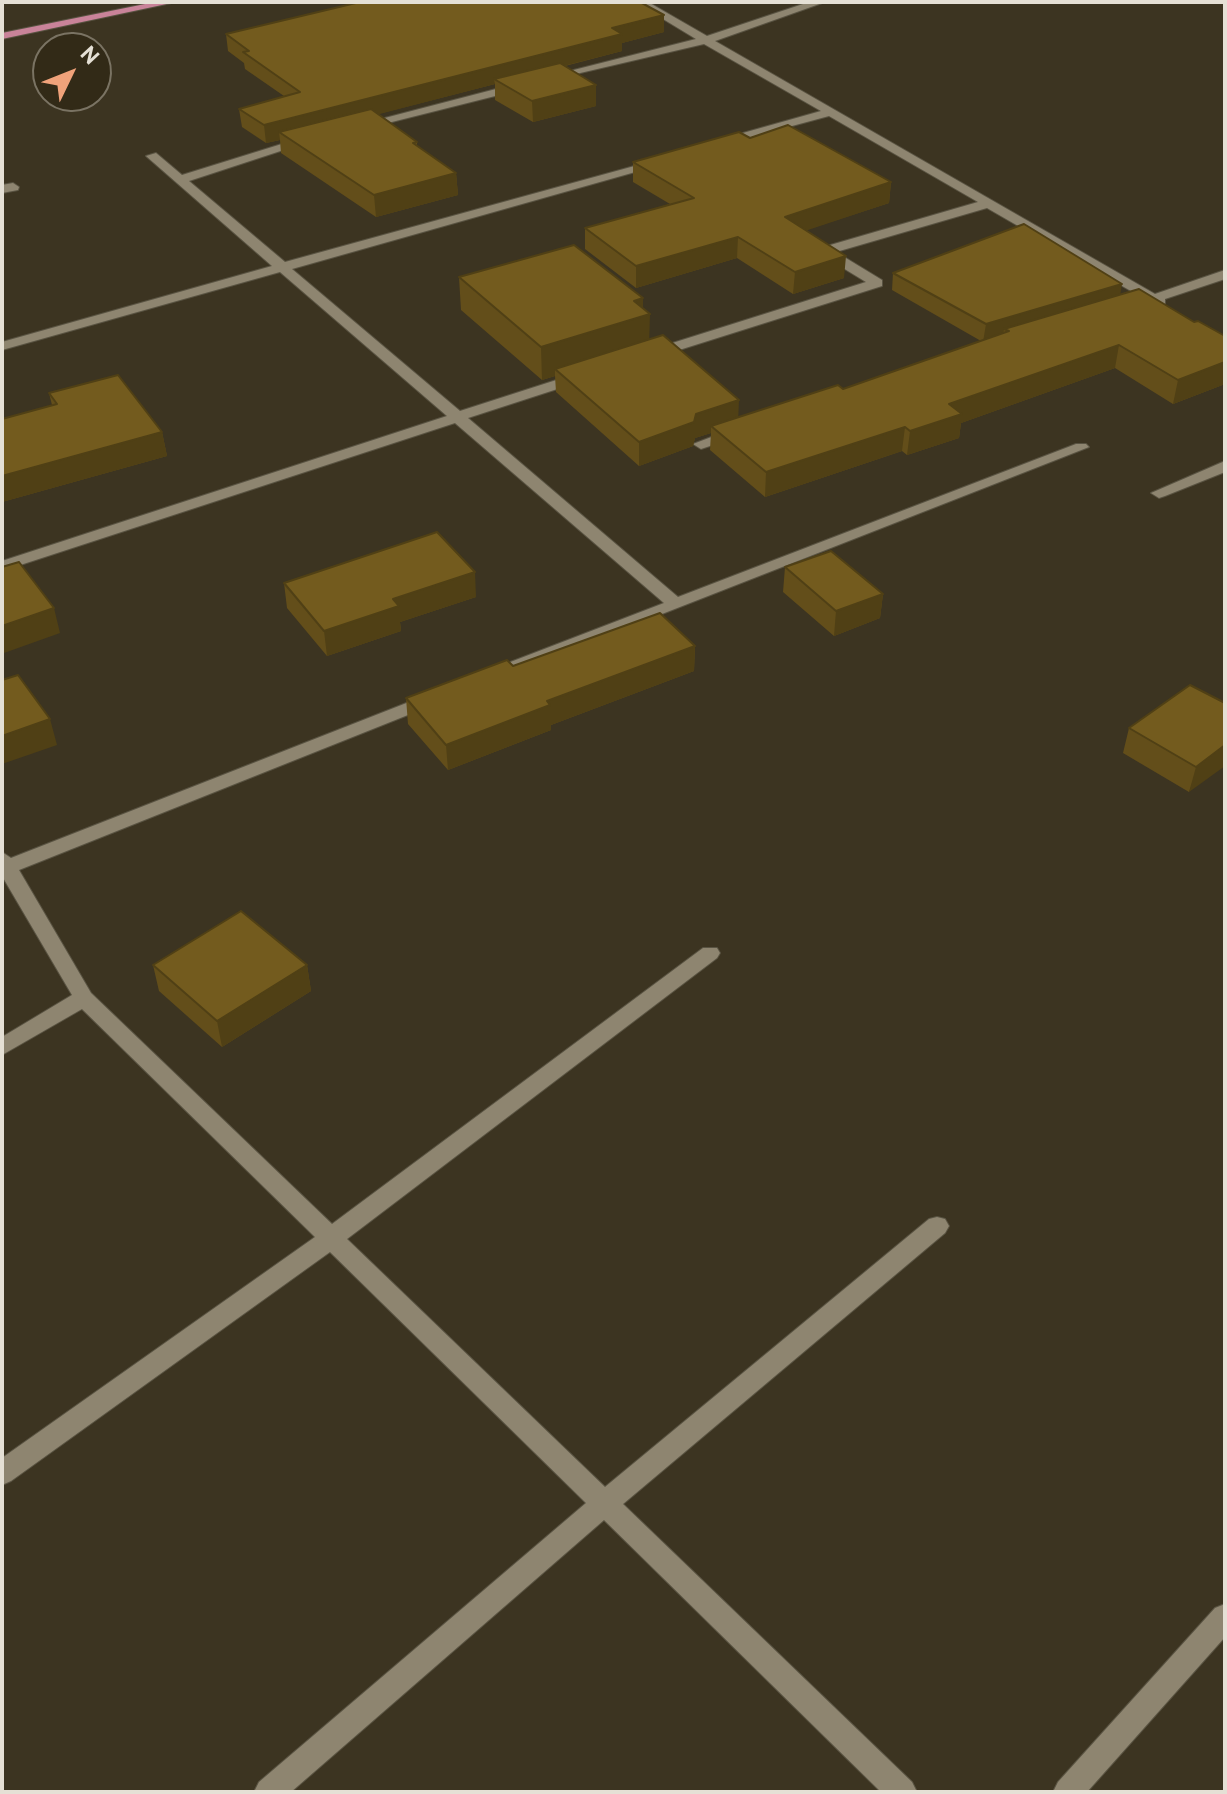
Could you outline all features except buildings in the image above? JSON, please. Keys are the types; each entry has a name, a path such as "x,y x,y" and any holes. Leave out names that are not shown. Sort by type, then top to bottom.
{"main road":[{"path":"2,36 171,2"}],"street":[{"path":"640,2 989,203 1146,301 1178,313"},
{"path":"351,129 706,40 820,2"},
{"path":"709,147 831,112"},
{"path":"179,180 267,150 323,136"},
{"path":"152,156 675,603"},
{"path":"2,346 663,160"},
{"path":"636,359 877,283 825,251 989,203"},
{"path":"1146,301 1225,274"},
{"path":"2,566 591,373"},
{"path":"701,444 743,430"},
{"path":"482,679 1081,447"},
{"path":"1159,493 1225,466"},
{"path":"453,691 5,863 84,998 902,1792"},
{"path":"2,1473 331,1238 710,953"},
{"path":"2,1047 84,998"},
{"path":"269,1792 605,1503 937,1226"},
{"path":"1068,1792 1225,1617"}]}
